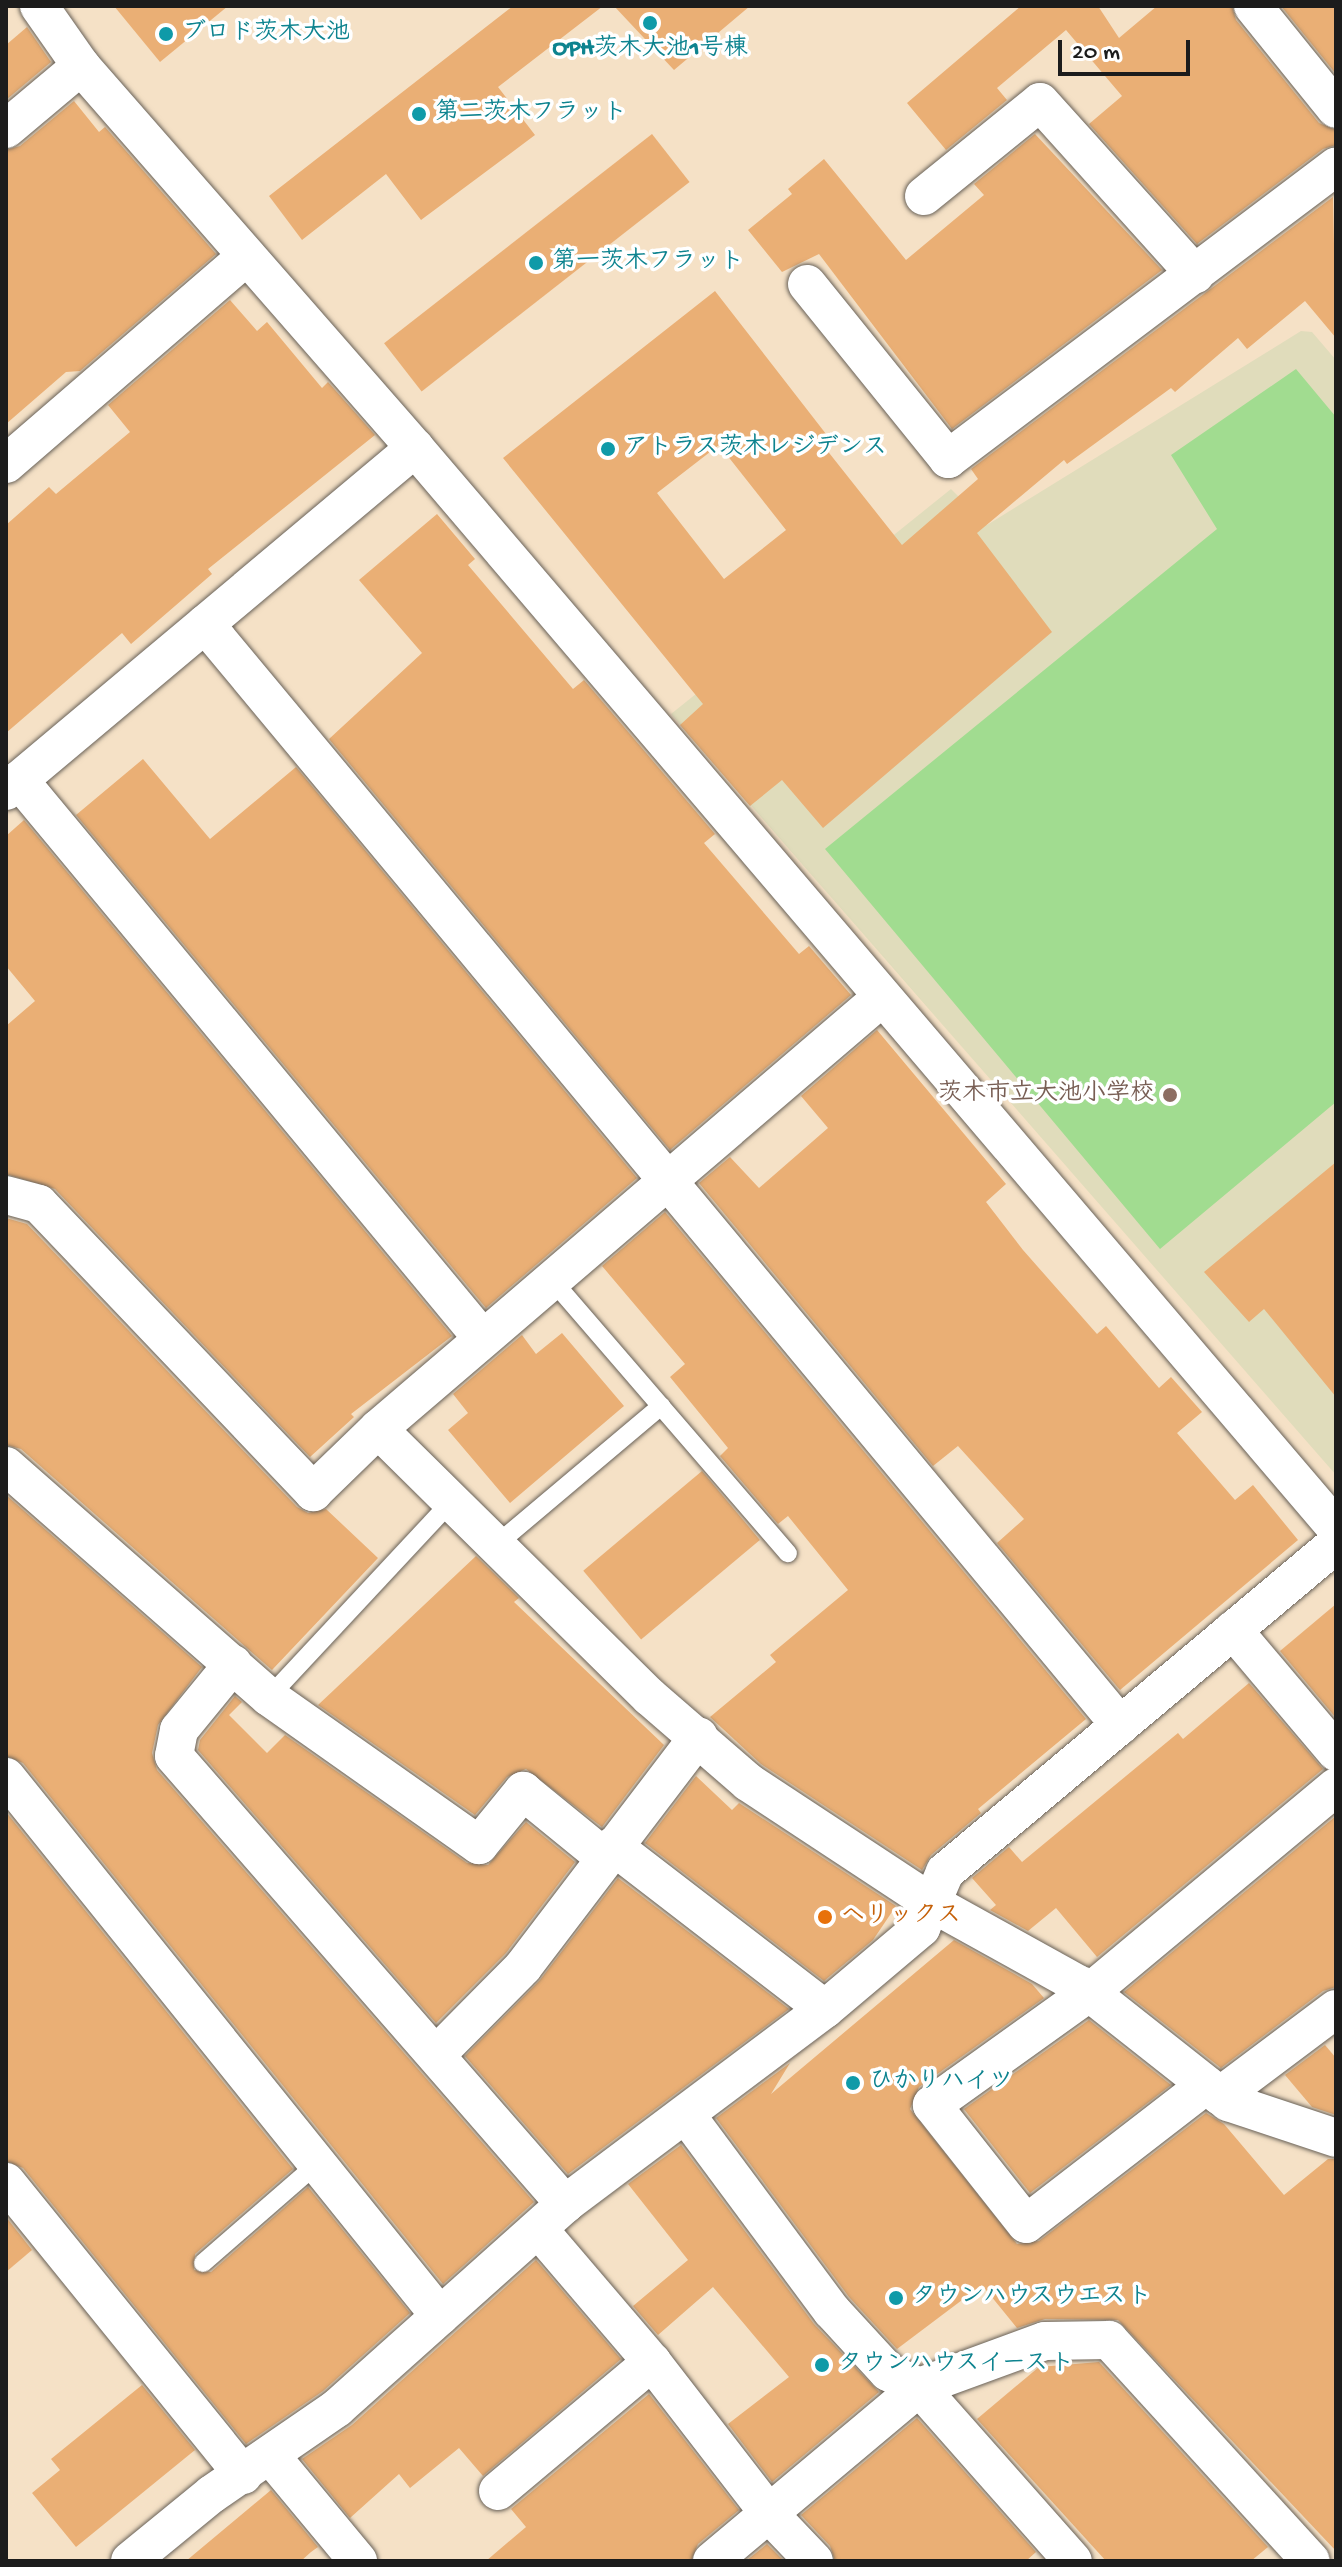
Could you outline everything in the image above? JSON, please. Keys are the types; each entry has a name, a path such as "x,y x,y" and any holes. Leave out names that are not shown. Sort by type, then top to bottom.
{"street":[{"path":"39,6 81,66 415,448 880,999 1336,1528"},
{"path":"1253,6 1336,109"},
{"path":"6,129 81,66"},
{"path":"924,196 1040,102 1195,274"},
{"path":"807,284 948,459 1336,167"},
{"path":"6,464 247,256"},
{"path":"415,448 12,785 483,1339"},
{"path":"205,624 1120,1725"},
{"path":"6,1195 39,1204 313,1492 378,1429 880,999"},
{"path":"378,1429 650,1697 699,1736 748,1782 930,1902 1090,1992 1213,2091 1336,2138"},
{"path":"6,1466 269,1697 479,1845 523,1791 825,2009"},
{"path":"130,2561 337,2408 553,2218 825,2009 921,1928 945,1872 1336,1544"},
{"path":"1233,1630 1336,1752"},
{"path":"233,1664 179,1730 174,1756 438,2053 652,2362 771,2516 814,2561"},
{"path":"438,2053 523,1967 699,1736"},
{"path":"6,1777 440,2316"},
{"path":"1336,1787 1090,1992 932,2105 1026,2224 1213,2091 1336,2009"},
{"path":"687,2116 832,2311 888,2372 919,2387 1073,2561"},
{"path":"6,2182 256,2465 358,2561"},
{"path":"712,2561 771,2516 919,2387 1045,2341 1109,2340 1311,2557"},
{"path":"498,2491 652,2362"}],"lane":[{"path":"552,1280 788,1553"},
{"path":"496,1545 661,1406"},
{"path":"269,1697 452,1501"},
{"path":"203,2263 317,2164"}],"shaded area":[{"name":"茨木市立大池小学校","path":"1301,331 1312,332 1336,360 1336,1475 671,714 951,489 987,525"}],"green space":[{"name":"茨木市立大池小学校","path":"1296,369 1336,417 1336,1102 1160,1249 825,849 1217,529 1171,455"}],"building":[{"name":"ブロド茨木大池","path":"114,6 228,6 160,62"},
{"name":"第二茨木フラット","path":"513,6 603,6 498,87 535,135 421,220 386,174 302,240 269,196"},
{"path":"614,6 750,6 674,70"},
{"path":"1021,6 1098,6 1119,38 1157,6 1232,6 1236,20 1319,123 1336,130 1336,145 1323,149 1197,244 1089,124 1122,96 1066,30 997,88 1007,100 946,150 907,103"},
{"path":"1281,6 1336,6 1336,74"},
{"path":"27,27 51,62 6,100 6,45"},
{"path":"74,101 99,132 105,127 216,254 80,371 66,372 6,424 6,150 20,146"},
{"name":"第一茨木フラット","path":"652,134 690,182 422,391 384,343"},
{"path":"1035,134 1162,270 952,429 819,254 782,272 748,230 792,194 788,189 824,159 906,260 984,195 974,184"},
{"path":"1333,197 1336,338 1305,301 1247,349 1238,338 1175,392 1171,388 1067,464 1064,460 977,533 1052,632 823,828 782,780 750,806 680,725 703,704 503,458 715,291 833,443 826,449 902,545 978,479 971,469","holes":["719,445 786,530 724,579 657,493"]},
{"path":"230,300 257,331 267,322 322,388 328,382 375,435 208,569 212,574 131,644 122,633 6,733 6,525 49,487 56,494 130,432 108,405"},
{"path":"437,514 475,559 468,565 573,689 584,680 715,834 704,843 799,954 809,946 851,995 670,1150 329,739 422,653 359,580"},
{"path":"143,759 210,839 296,767 637,1178 486,1308 76,815"},
{"path":"24,820 452,1336 351,1414 354,1417 310,1457 55,1189 6,1174 6,1026 35,1001 6,966 6,836"},
{"path":"877,1030 1006,1184 986,1202 1023,1250 1097,1334 1106,1326 1159,1388 1171,1377 1202,1412 1177,1433 1235,1500 1253,1485 1298,1540 1120,1690 997,1543 1024,1519 958,1446 933,1466 699,1183 730,1157 759,1188 828,1128 801,1096"},
{"path":"1336,1162 1336,1397 1264,1309 1249,1322 1204,1272"},
{"path":"665,1212 1086,1719 978,1809 981,1813 931,1855 922,1870 761,1764 710,1717 776,1662 770,1655 848,1590 788,1516 778,1524 720,1456 728,1448 670,1377 685,1364 602,1266"},
{"path":"6,1218 27,1224 297,1507 308,1513 326,1509 378,1558 272,1670 21,1449 6,1445"},
{"path":"562,1333 624,1406 510,1503 448,1430 468,1413 453,1394 522,1335 536,1354"},
{"path":"702,1471 760,1540 641,1640 583,1571"},
{"path":"6,1495 202,1667 158,1725 152,1753 157,1770 534,2202 443,2284 23,1763 6,1756"},
{"path":"476,1556 519,1598 514,1602 664,1745 602,1827 526,1769 507,1777 475,1815 318,1705"},
{"path":"1336,1604 1336,1718 1280,1651"},
{"path":"1249,1683 1323,1769 1097,1957 1056,1908 1028,1931 990,1910 996,1905 972,1878 1009,1847 1022,1862 1178,1733 1183,1739"},
{"path":"235,1696 242,1702 229,1715 267,1753 285,1735 467,1863 488,1865 526,1822 575,1862 506,1953 436,2023 198,1750 200,1740"},
{"path":"696,1776 732,1810 739,1803 896,1906 873,1940 824,1981 645,1843"},
{"path":"6,1812 293,2169 195,2254 194,2270 211,2272 308,2187 410,2313 323,2391 246,2444 23,2168 6,2161"},
{"path":"1336,1816 1336,1987 1323,1991 1221,2068 1124,1992"},
{"path":"618,1878 789,2009 568,2174 465,2056 540,1980"},
{"path":"954,1940 1032,1984 1044,1998 919,2087 910,2109 1017,2244 1039,2241 1206,2113 1224,2124 1284,2195 1328,2159 1336,2159 1336,2551 1118,2320 1045,2319 1017,2328 982,2285 897,2349 849,2297 716,2118 790,2063 771,2094"},
{"path":"1089,2020 1171,2085 1030,2193 964,2109"},
{"path":"1325,2045 1336,2058 1336,2115 1312,2107 1285,2075"},
{"path":"681,2145 814,2324 879,2392 772,2482 728,2424 789,2377 713,2287 658,2335 633,2306 688,2260 628,2184"},
{"path":"6,2217 32,2250 6,2272"},
{"path":"536,2260 621,2359 483,2476 459,2448 410,2488 399,2474 350,2518 302,2459 352,2425"},
{"path":"1099,2362 1268,2547 1251,2561 1106,2561 977,2419 1039,2367"},
{"path":"142,2385 195,2450 76,2547 32,2493 60,2470 51,2459"},
{"path":"649,2394 739,2510 698,2544 691,2561 486,2561 526,2527 511,2509"},
{"path":"917,2418 1036,2552 1026,2561 835,2561 830,2546 801,2515"},
{"path":"271,2490 318,2547 301,2561 186,2561"},
{"path":"767,2544 784,2561 746,2561"}],"place":[{"name":"OPH茨木大池1号棟","path":"650,23"},
{"name":"ブロド茨木大池","path":"166,34"},
{"name":"第二茨木フラット","path":"419,114"},
{"name":"第一茨木フラット","path":"536,263"},
{"name":"アトラス茨木レジデンス","path":"608,449"},
{"name":"茨木市立大池小学校","path":"1170,1095"},
{"name":"ヘリックス","path":"825,1917"},
{"name":"ひかりハイツ","path":"853,2083"},
{"name":"タウンハウスウエスト","path":"896,2298"},
{"name":"タウンハウスイースト","path":"822,2365"}]}
